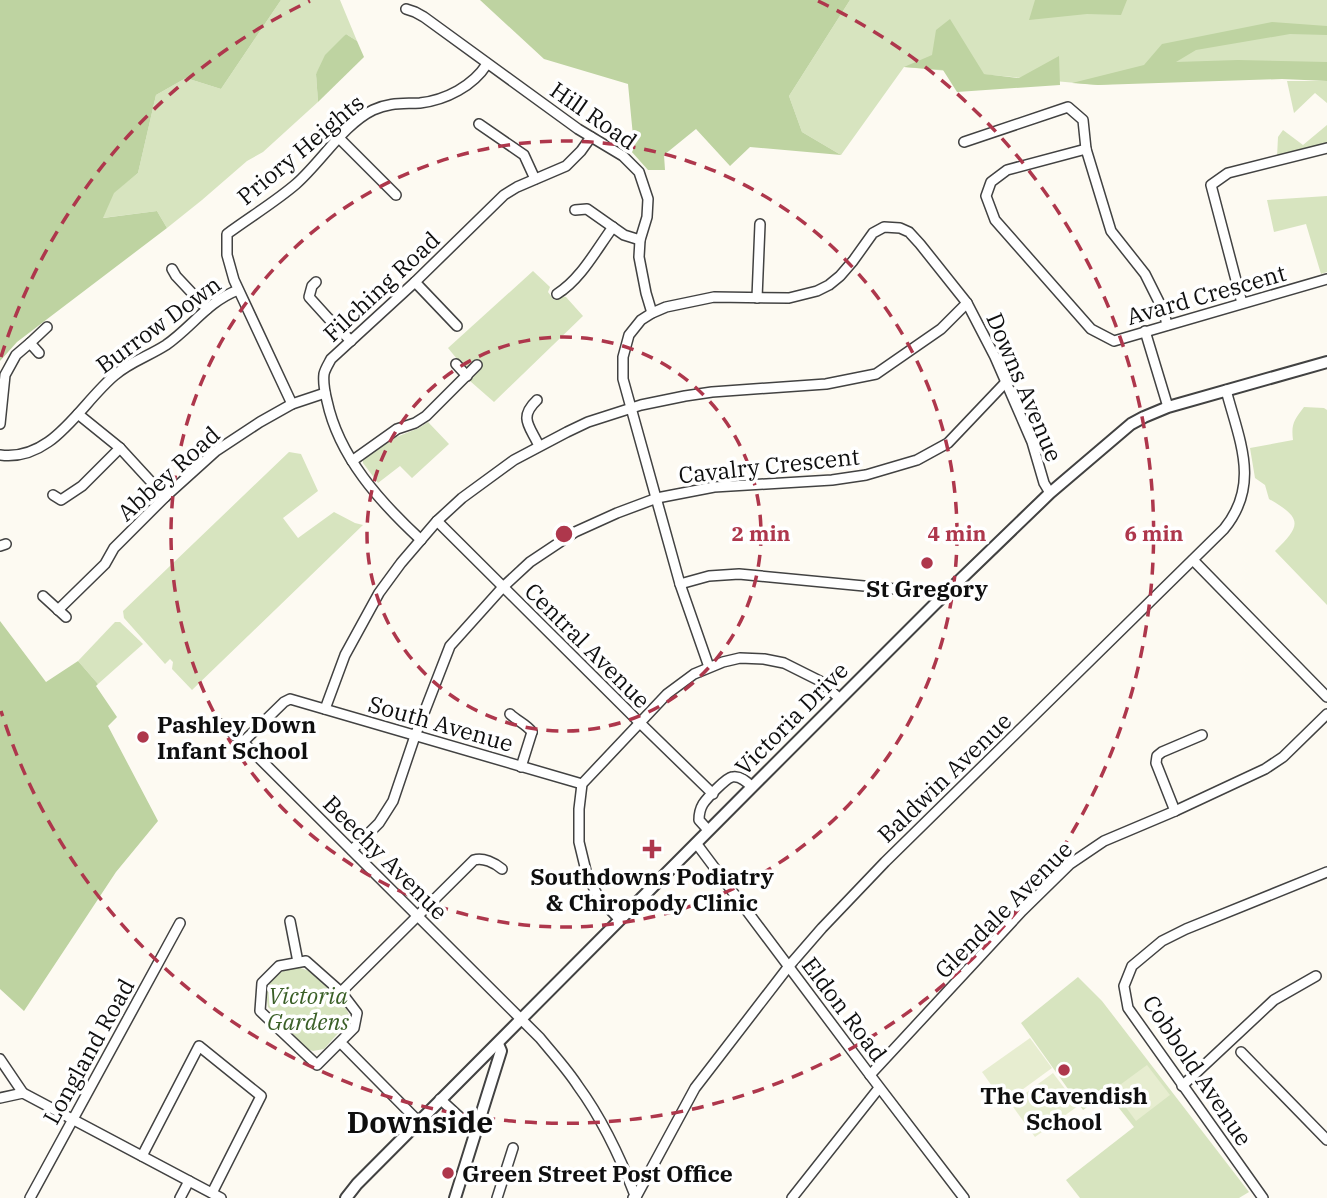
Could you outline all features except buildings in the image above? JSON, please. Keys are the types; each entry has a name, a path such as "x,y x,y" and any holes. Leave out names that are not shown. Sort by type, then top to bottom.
{"street":[{"name":"Hill Road","path":"406,9 424,17 591,137 623,156 639,172 648,199 647,217 639,240 640,267 652,313"},
{"name":"Priory Heights","path":"292,404 238,290 229,262 227,234 297,183 339,138 371,110 401,102 435,100 454,93 476,77 487,64"},
{"path":"964,142 1068,107 1083,120 1086,149 1111,231 1145,274 1164,312 1167,325"},
{"path":"479,124 524,155 535,179"},
{"name":"Filching Road","path":"421,540 382,501 352,461 335,430 324,372 331,359 504,195 566,166 591,137"},
{"path":"339,138 396,195"},
{"path":"1242,303 1211,185 1228,173 1327,148"},
{"name":"Avard Crescent","path":"1086,149 1007,170 991,182 986,196 995,220 1091,329 1114,341 1327,279"},
{"path":"575,210 587,209 624,235 639,240"},
{"path":"709,667 680,584 622,379 623,357 629,335 641,320 652,313 666,307 714,297 757,298 760,224"},
{"path":"557,293 569,291 613,227"},
{"name":"Downs Avenue","path":"757,298 789,298 817,291 840,276 873,233 884,227 900,228 909,232 967,303 1006,382 1050,493"},
{"path":"172,269 207,309"},
{"path":"316,282 309,297 351,341"},
{"path":"415,282 457,326"},
{"name":"Burrow Down","path":"0,455 18,455 44,446 59,434 114,376 166,345 223,296 238,290"},
{"path":"325,709 345,655 379,593 401,563 462,498 514,460 588,422 631,408 685,396 826,384 876,374 941,329 967,303"},
{"path":"0,424 5,376 16,355 47,327"},
{"path":"1145,331 1168,407"},
{"path":"30,344 39,353"},
{"name":"Victoria Drive","path":"346,1198 619,919 1050,493 1144,416 1327,362"},
{"path":"456,364 467,376"},
{"path":"352,461 397,429 415,424 426,416 477,365"},
{"name":"Cavalry Crescent","path":"352,849 379,823 393,801 450,646 503,587 530,562 575,532 657,498 714,488 832,480 866,475 918,460 948,443 1006,382"},
{"name":"Baldwin Avenue","path":"635,1198 695,1088 822,928 884,862 1233,519 1245,484 1246,465 1226,390"},
{"name":"Abbey Road","path":"43,596 62,613 105,564 114,548 165,496 216,451 292,404 326,393"},
{"path":"537,400 527,412 526,419 539,446"},
{"path":"78,414 120,448 165,496"},
{"path":"59,502 82,486 120,448"},
{"name":"Central Avenue","path":"438,521 713,793"},
{"path":"1193,560 1327,697"},
{"path":"680,584 709,576 739,574 927,592 941,599"},
{"path":"619,919 599,898 587,875 579,842 582,784 667,694 680,683 709,667 740,658 784,663 820,681 840,699"},
{"name":"South Avenue","path":"243,742 290,699 582,784"},
{"name":"Glendale Avenue","path":"870,1076 1022,911 1070,864 1104,841 1265,769 1283,757 1327,713"},
{"path":"510,714 535,731 521,767"},
{"name":"Beechy Avenue","path":"222,724 352,849 540,1038 578,1085 594,1110 620,1160 635,1198"},
{"path":"1175,811 1156,763 1157,756 1202,735"},
{"path":"708,830 699,820 699,812 713,793 735,776 746,780 752,787"},
{"name":"Eldon Road","path":"696,843 964,1198"},
{"path":"341,992 474,860 477,858 487,861 502,869"},
{"name":"Cobbold Avenue","path":"1263,1198 1128,1008 1124,986 1132,966 1162,941 1327,872"},
{"path":"290,921 298,962"},
{"name":"Longland Road","path":"30,1198 180,923"},
{"path":"306,961 341,992 357,1013 354,1028 317,1065 260,1012 262,983 279,966 298,962 306,961"},
{"path":"1182,1086 1274,1000 1316,976"},
{"path":"340,1042 419,1122"},
{"path":"455,1198 501,1051 498,1044"},
{"path":"142,1156 199,1046 261,1096 212,1193"},
{"path":"1241,1052 1327,1140"},
{"path":"0,1059 23,1093 221,1198"},
{"path":"792,1198 880,1088"},
{"path":"0,1098 23,1093"},
{"path":"440,1099 476,1132"},
{"path":"497,1198 513,1148"},
{"path":"180,1198 189,1181"}],"green space":[{"path":"0,0 281,0 221,89 186,78 156,95 138,173 114,193 103,218 157,211 167,228 17,342 0,361"},
{"path":"281,0 340,0 357,41 346,34 316,74 318,102 263,152 247,161 167,228 157,211 102,218 113,193 138,173 156,95 186,78 221,89"},
{"path":"480,0 850,0 789,96 802,132 841,155 750,147 730,166 696,129 664,155 665,170 648,170 631,151 633,136 628,84 544,59"},
{"path":"850,0 1327,0 1327,69 1098,85 904,67 841,155 802,132 789,96"},
{"path":"1035,0 1127,0 1121,15 1087,14 1029,20"},
{"path":"950,19 984,74 1019,78 1059,56 1060,85 957,92 943,70 904,67 932,55 936,30"},
{"path":"1272,22 1327,26 1327,35 1290,34 1196,50 1176,62 1327,62 1327,81 1282,79 1098,85 1072,83 1144,65 1162,44"},
{"path":"346,34 357,41 364,57 318,102 316,74 325,55"},
{"path":"1287,81 1327,81 1327,103 1315,93 1294,113"},
{"path":"1327,125 1327,146 1277,157 1278,137 1283,130 1303,145"},
{"path":"1327,196 1327,272 1321,274 1306,224 1274,232 1267,200"},
{"path":"533,271 550,287 548,292 554,300 561,296 566,297 583,316 494,402 470,381 481,369 473,362 466,367 461,364 448,348"},
{"path":"1304,407 1327,410 1327,605 1275,551 1294,528 1293,517 1269,499 1265,485 1255,478 1250,448 1293,440 1294,422"},
{"path":"428,422 449,444 412,478 400,466 378,483 363,460 394,438"},
{"path":"289,452 301,454 318,491 283,518 298,538 334,512 363,525 192,690 172,669 173,662 170,659 165,664 124,618 123,611"},
{"path":"0,621 46,682 78,661 98,684 96,686 117,717 108,726 158,821 116,872 24,1011 0,989"},
{"path":"115,622 120,622 143,644 98,684 78,661"},
{"name":"Victoria Gardens","path":"298,967 309,971 329,989 349,1015 348,1022 324,1049 307,1049 268,1007 267,991 272,979 282,972"},
{"path":"1078,977 1102,1001 1249,1192 1239,1198 1080,1198 1066,1180 1134,1127 1107,1093 1083,1110 1021,1023"},
{"path":"1030,1038 1052,1068 1004,1103 982,1072"},
{"path":"1147,1065 1170,1095 1136,1121 1113,1090"},
{"path":"1053,1073 1078,1106 1035,1137 1011,1104"}],"place":[{"name":"St Gregory","path":"927,563"},
{"name":"Pashley Down Infant School","path":"143,737"},
{"name":"Southdowns Podiatry & Chiropody Clinic","path":"652,849"},
{"name":"The Cavendish School","path":"1064,1070"},
{"name":"Green Street Post Office","path":"448,1173"}],"district":[{"name":"Downside","path":"420,1121"}]}
